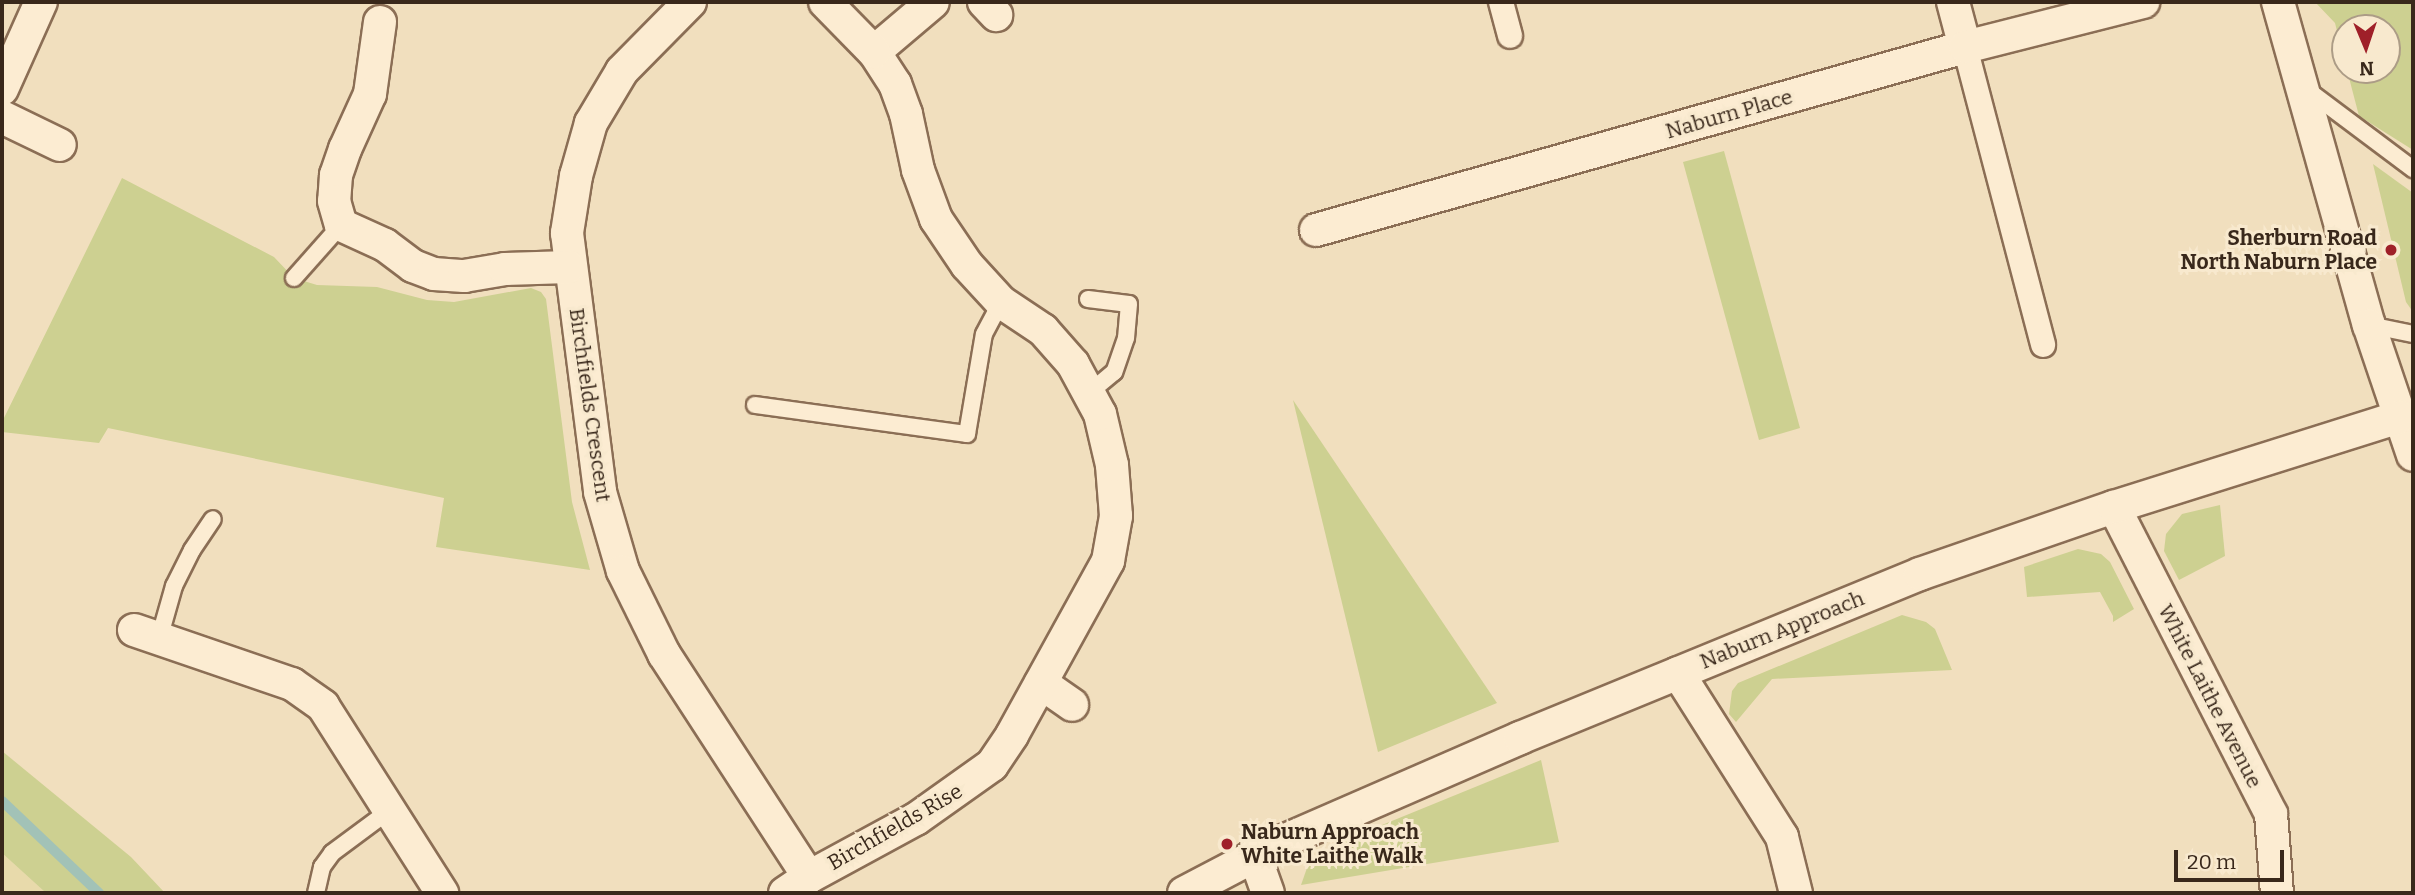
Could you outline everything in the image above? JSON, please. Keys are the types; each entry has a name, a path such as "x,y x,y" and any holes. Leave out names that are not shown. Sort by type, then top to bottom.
{"street":[{"path":"2,89 41,2"},
{"name":"Birchfields Crescent","path":"690,2 622,71 592,123 576,176 570,210 567,233 569,267 600,492 623,571 664,654 797,885"},
{"name":"Birchfields Rise","path":"797,885 916,819 992,765 1108,561 1116,516 1112,465 1100,414 1073,364 1043,330 1001,302 967,265 936,219 918,170 895,84 874,52 825,2"},
{"path":"874,52 933,2"},
{"path":"1501,2 1510,36"},
{"path":"1952,2 2043,345"},
{"name":"Naburn Place","path":"1316,230 1965,47 2143,2"},
{"path":"2278,2 2369,325 2413,455"},
{"path":"384,12 370,94 336,175 334,201 341,225 384,245 413,266 434,274 464,276 505,269 569,267"},
{"path":"2,117 60,145"},
{"name":"Naburn Approach","path":"1184,893 1254,854 1678,673 1952,562 2114,507 2400,417"},
{"name":"White Laithe Avenue","path":"2114,507 2271,814 2277,893"},
{"path":"147,635 292,684 323,706 343,733 442,893"},
{"path":"1678,673 1782,837 1796,893"},
{"path":"1041,682 1072,705"},
{"path":"1254,854 1268,893"}],"lane":[{"path":"2302,86 2413,169"},
{"path":"294,278 341,225"},
{"path":"1088,299 1129,304 1126,338 1114,372 1089,393"},
{"path":"755,405 967,434 984,334 1001,302"},
{"path":"2369,325 2413,334"},
{"path":"147,635 192,550 213,519"},
{"path":"316,893 322,867 332,853 390,810"}],"shaded area":[{"path":"2,853 46,893 2,893"}],"green space":[{"path":"2315,2 2413,2 2413,150 2359,116 2351,84 2401,84 2401,14 2331,14 2331,19"},
{"path":"1724,151 1800,428 1759,440 1683,162"},
{"path":"2373,164 2413,193 2413,312 2406,302"},
{"path":"122,178 274,257 294,278 317,285 377,287 427,300 454,302 531,288 541,292 546,299 572,502 590,570 436,547 444,498 108,428 99,443 2,432 2,422"},
{"path":"1293,400 1497,703 1378,752"},
{"path":"2220,505 2225,556 2179,580 2164,551 2166,534 2182,514"},
{"path":"2078,549 2101,554 2110,562 2134,609 2113,622 2113,616 2100,592 2027,597 2024,567"},
{"path":"1902,615 1926,622 1935,629 1952,670 1772,679 1736,722 1729,714 1732,691 1738,683"},
{"path":"2,751 131,857 165,893 46,893 2,853"},
{"path":"1541,760 1559,842 1301,885 1307,868 1333,845"}],"waterway":[{"path":"2,801 99,893"}],"place":[{"name":"Sherburn Road North Naburn Place","path":"2391,250"},
{"name":"Naburn Approach White Laithe Walk","path":"1227,844"}]}
